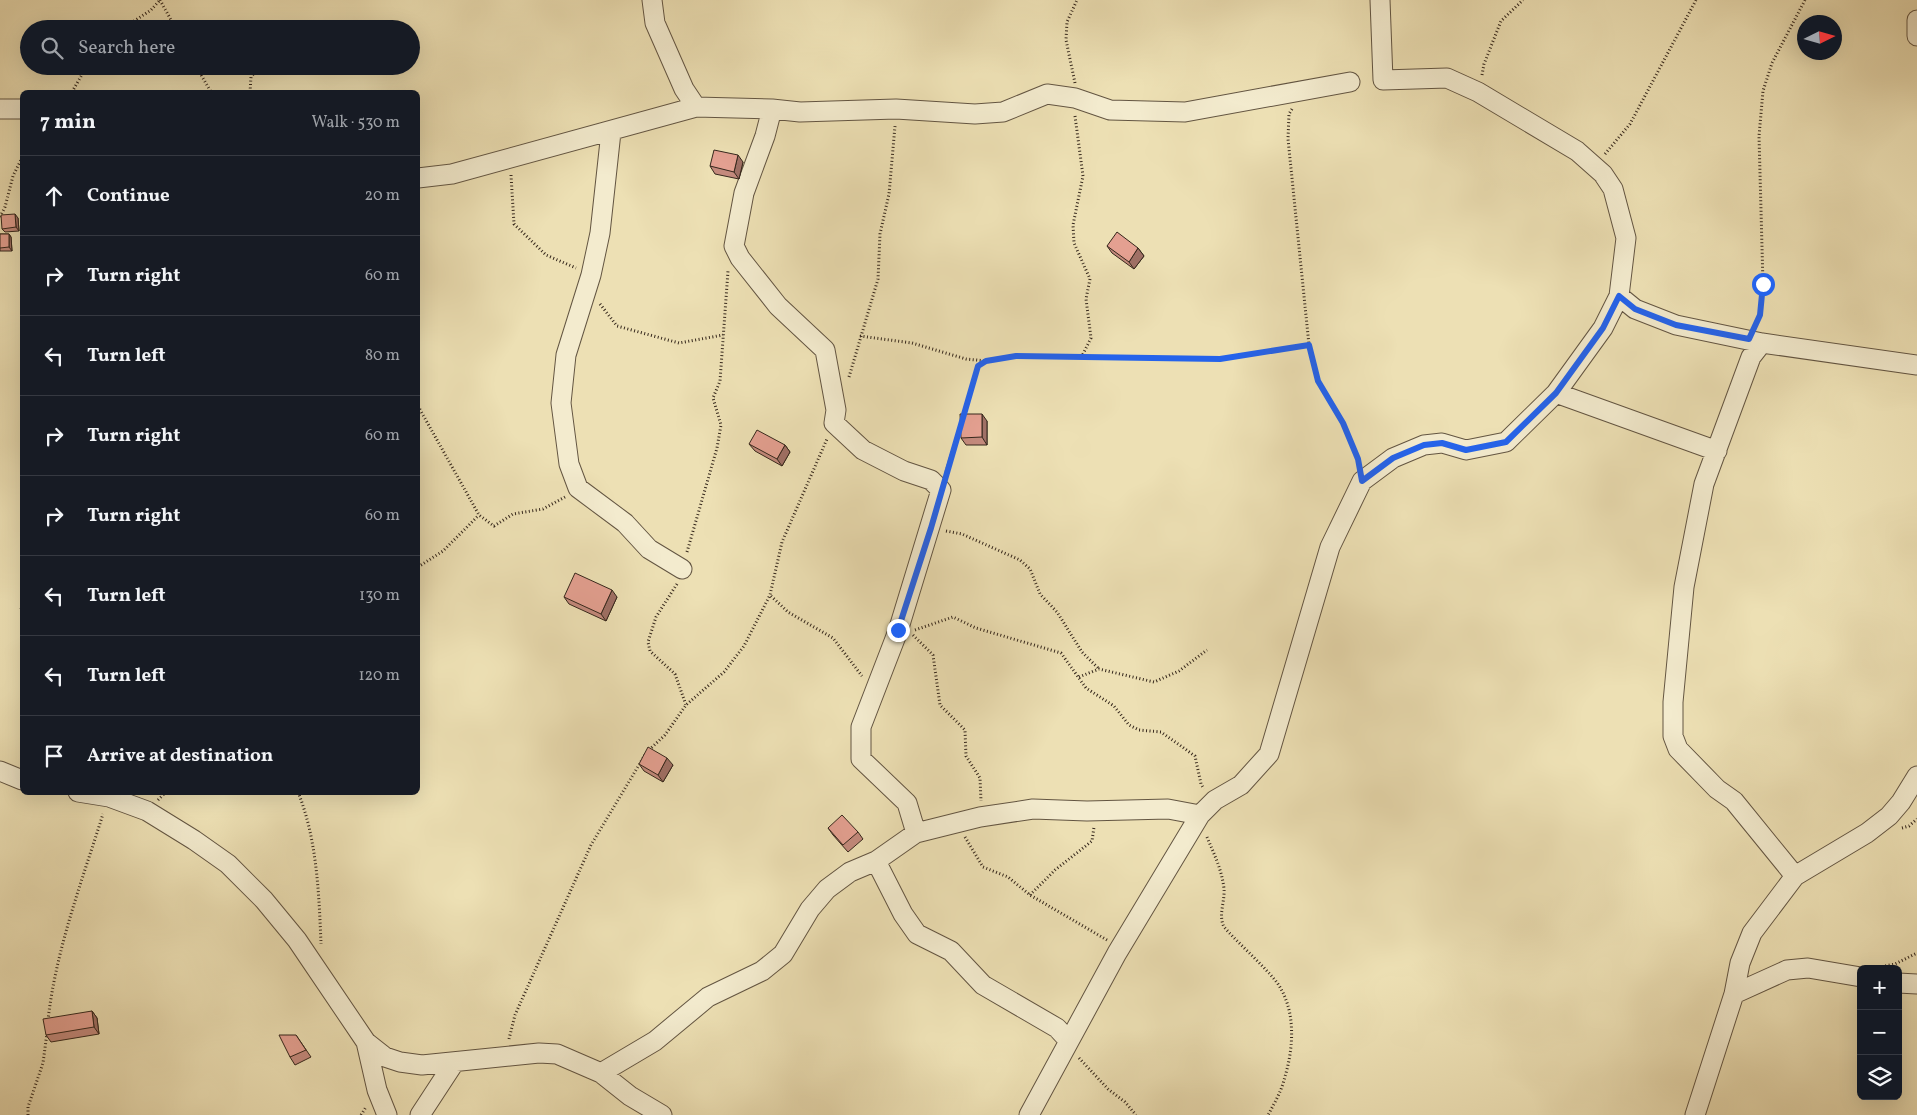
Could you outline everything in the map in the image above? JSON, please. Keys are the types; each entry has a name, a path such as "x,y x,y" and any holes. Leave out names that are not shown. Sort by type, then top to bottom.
{"street":[{"path":"652,0 655,23 684,89 696,107"},
{"path":"1029,1115 1117,953 1200,815 1215,800 1241,785 1269,754 1330,547 1362,481 1393,458 1424,445 1442,443 1466,450 1506,442 1556,393 1603,328 1619,296 1626,238 1613,190 1603,174 1577,151 1478,92 1447,78 1383,80 1380,0"},
{"path":"1917,20 1917,36"},
{"path":"420,178 452,174 611,132 696,107 772,108 800,112 896,110 975,114 1003,112 1047,94 1075,98 1110,110 1186,112 1350,82"},
{"path":"772,108 765,136 744,193 734,246 740,258 778,306 825,350 836,410 834,423 863,450 904,471 931,480 941,490 931,528 862,727 861,758 907,803 916,834"},
{"path":"0,109 20,109"},
{"path":"611,132 600,233 566,355 561,403 569,464 578,488 625,523 649,549 682,569"},
{"path":"1619,296 1635,309 1676,325 1756,341 1917,364"},
{"path":"1756,341 1704,484 1684,587 1673,702 1673,736 1678,749 1717,790 1734,802 1795,876"},
{"path":"1556,393 1717,451"},
{"path":"0,771 20,779"},
{"path":"1695,1115 1734,994 1740,963 1752,933 1795,876 1867,833 1889,816 1901,802 1917,776"},
{"path":"97,795 109,797 147,811 228,864 264,900 297,940 366,1042 385,1057 400,1062 422,1065 539,1053 557,1054 601,1073 630,1096 662,1115"},
{"path":"601,1073 655,1041 708,997 762,971 783,954 810,909 827,889 850,872 876,860 916,834 980,816 1033,809 1087,811 1168,809 1200,815"},
{"path":"876,860 903,914 917,934 951,950 983,985 1057,1028 1067,1043"},
{"path":"1734,994 1786,970 1808,968 1857,976"},
{"path":"1902,983 1917,984"},
{"path":"366,1042 377,1090 387,1115"},
{"path":"420,1115 454,1063"}],"path":[{"path":"136,20 151,10 160,0 171,20"},
{"path":"1077,0 1067,22 1066,40 1075,85 1076,130 1083,176 1074,225 1074,243 1090,280 1086,299 1091,338 1081,358"},
{"path":"1594,167 1630,124 1696,0"},
{"path":"1756,341 1763,284 1759,136 1763,91 1772,63 1805,0"},
{"path":"1478,92 1484,64 1501,21 1521,1"},
{"path":"73,90 82,75"},
{"path":"201,75 210,90"},
{"path":"250,90 253,75"},
{"path":"1306,89 1296,100 1289,114 1288,139 1309,345 1318,381 1343,423 1358,459 1362,481"},
{"path":"848,378 878,279 880,234 889,194 896,110"},
{"path":"506,160 511,174 514,224 546,255 588,281 617,326 679,343 723,335"},
{"path":"0,218 5,207 13,176 20,162"},
{"path":"0,203 5,207"},
{"path":"686,705 675,674 650,651 648,642 656,617 676,588 718,440 721,425 713,398 720,381 728,272 734,246"},
{"path":"860,336 912,342 966,359 986,361 1016,356 1220,359 1309,345"},
{"path":"941,490 978,366 986,361"},
{"path":"420,410 479,515 494,526 513,514 543,509 560,501 578,488"},
{"path":"504,1057 515,1015 591,845 641,758 665,735 686,705 729,666 744,646 770,596 782,542 834,423"},
{"path":"420,566 443,551 479,515"},
{"path":"931,528 962,534 1020,560 1030,569 1040,594 1057,612 1082,652 1099,669 1154,682 1179,670 1207,650"},
{"path":"770,596 788,612 833,638 874,696"},
{"path":"980,816 980,778 966,756 964,730 940,705 933,656 909,632 953,617 976,628 1061,653 1086,688 1114,706 1128,725 1139,730 1161,732 1195,756 1201,784 1215,800"},
{"path":"1079,677 1099,669"},
{"path":"299,795 314,853 321,944 319,975"},
{"path":"28,1115 28,1107 43,1064 51,995 60,955 109,797"},
{"path":"1030,895 1055,870 1092,841 1095,829 1087,811"},
{"path":"1200,815 1220,868 1224,891 1221,921 1224,928 1275,980 1284,995 1290,1016 1292,1038 1284,1081 1268,1115"},
{"path":"956,822 983,867 1008,877 1030,895 1113,943 1117,953"},
{"path":"1890,965 1917,953"},
{"path":"1067,1043 1108,1089 1126,1102 1136,1115"}],"building":[{"path":"714,150 738,155 734,172 710,166"},
{"path":"15,214 16,227 2,229 1,215"},
{"path":"1117,232 1138,248 1129,262 1107,246"},
{"path":"0,234 9,234 9,247 0,248"},
{"path":"960,414 982,414 982,437 961,438"},
{"path":"757,430 785,445 777,459 749,444"},
{"path":"575,573 612,590 601,614 564,597"},
{"path":"648,747 667,758 658,775 639,764"},
{"path":"842,815 858,832 843,845 828,828"},
{"path":"92,1011 94,1027 46,1035 43,1019"},
{"path":"279,1035 296,1035 306,1050 290,1057"}],"route":[{"path":"898,630 931,528 978,366 986,361 1016,356 1220,359 1309,345 1318,381 1343,423 1358,459 1362,481 1393,458 1424,445 1442,443 1466,450 1506,442 1556,393 1603,328 1619,296 1635,309 1676,325 1749,339 1760,315 1763,284"}]}
